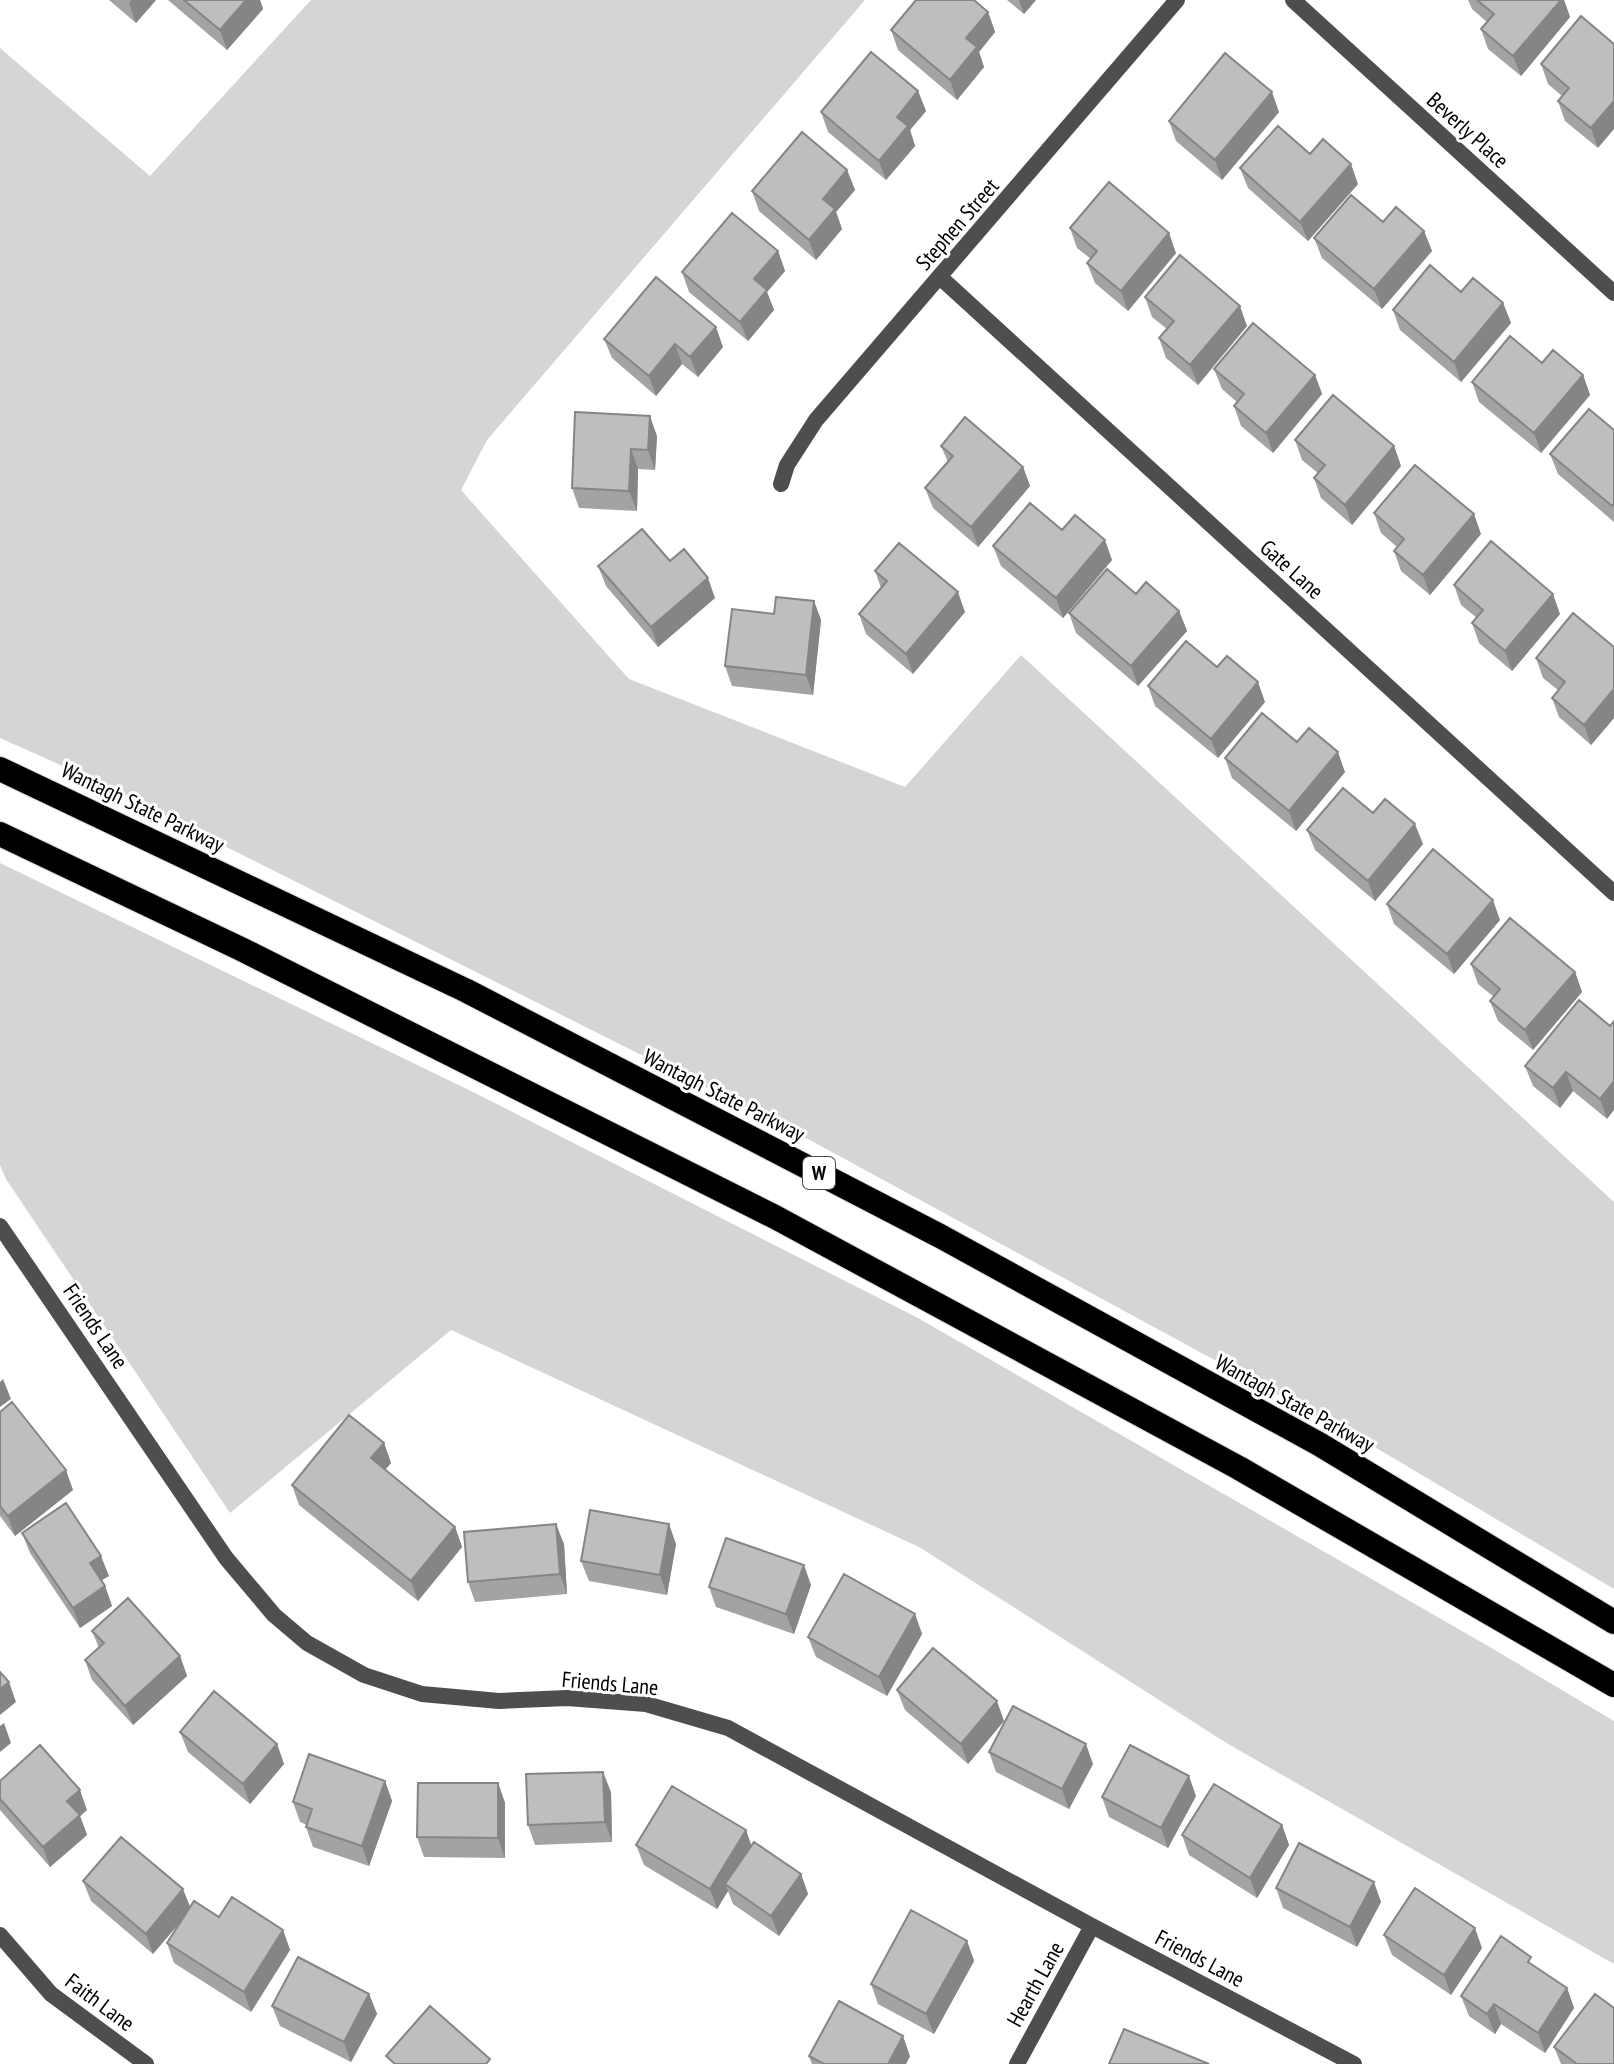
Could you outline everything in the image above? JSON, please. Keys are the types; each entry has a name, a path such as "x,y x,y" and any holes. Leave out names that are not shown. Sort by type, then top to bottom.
{"highway":[{"name":"Wantagh State Parkway","path":"0,769 467,991 940,1236 1319,1444 1614,1622"},
{"path":"0,834 255,956 775,1217 1239,1468 1614,1685"}],"street":[{"name":"Stephen Street","path":"781,484 792,456 816,420 1177,0"},
{"name":"Beverly Place","path":"1293,0 1614,293"},
{"name":"Gate Lane","path":"941,278 1614,893"},
{"name":"Friends Lane","path":"0,1226 226,1558 274,1615 307,1643 364,1675 422,1694 499,1701 567,1698 646,1704 728,1728 1354,2064"},
{"name":"Hearth Lane","path":"1017,2064 1092,1926"},
{"name":"Faith Lane","path":"0,1935 51,1994 146,2064"}],"shaded area":[{"path":"311,0 865,0 487,440 461,490 629,679 905,787 1021,655 1614,1202 1614,1589 1378,1449 797,1133 83,775 0,738 0,48 150,176"},
{"path":"0,863 473,1092 918,1318 1614,1721 1614,1964 1228,1744 919,1547 451,1330 230,1513 6,1179 0,1165"}],"building":[{"path":"184,0 246,0 220,30"},
{"path":"916,0 974,0 988,12 966,38 977,47 950,80 891,30"},
{"path":"1477,0 1561,0 1513,56 1481,29 1494,14"},
{"path":"1581,16 1614,44 1614,101 1591,128 1558,101 1569,88 1541,64"},
{"path":"871,52 918,91 897,117 908,126 879,161 821,112"},
{"path":"1225,53 1272,92 1215,160 1169,121"},
{"path":"1278,126 1310,154 1323,139 1351,164 1300,222 1240,168"},
{"path":"802,132 847,170 823,199 835,209 809,240 752,191"},
{"path":"1109,182 1169,233 1121,291 1087,263 1097,251 1070,228"},
{"path":"1351,195 1383,222 1396,207 1424,231 1374,289 1314,238"},
{"path":"732,213 778,251 754,279 767,290 740,322 682,272"},
{"path":"1180,255 1240,306 1190,365 1159,338 1174,321 1145,297"},
{"path":"1430,265 1461,292 1473,278 1503,303 1454,362 1393,310"},
{"path":"656,277 716,327 690,357 675,344 649,376 604,339"},
{"path":"1253,323 1315,375 1266,433 1234,406 1244,394 1214,369"},
{"path":"1510,336 1542,363 1553,350 1583,375 1534,433 1472,382"},
{"path":"1333,395 1394,446 1345,505 1314,478 1325,465 1295,440"},
{"path":"1589,409 1614,430 1612,506 1550,454"},
{"path":"575,412 650,416 648,450 631,449 629,491 572,488"},
{"path":"965,417 1023,467 971,527 925,488 953,456 941,446"},
{"path":"1415,465 1474,514 1423,575 1394,551 1404,539 1374,513"},
{"path":"1030,503 1062,530 1075,515 1105,540 1056,598 993,546"},
{"path":"642,529 670,561 684,549 708,578 651,627 598,566"},
{"path":"1491,541 1553,594 1505,651 1472,623 1483,610 1454,585"},
{"path":"899,543 958,592 906,654 859,614 887,581 875,571"},
{"path":"1107,569 1136,594 1146,582 1179,611 1131,666 1069,613"},
{"path":"776,597 814,601 806,675 725,666 732,609 774,614"},
{"path":"1573,613 1614,647 1614,689 1584,725 1552,698 1565,682 1536,658"},
{"path":"1186,641 1217,667 1227,656 1258,682 1211,739 1148,686"},
{"path":"1262,713 1297,742 1309,728 1338,752 1289,811 1225,758"},
{"path":"1343,788 1373,813 1385,799 1415,824 1368,881 1307,830"},
{"path":"1433,849 1493,900 1447,954 1387,904"},
{"path":"1510,918 1575,972 1525,1030 1490,1001 1500,989 1471,964"},
{"path":"1579,1000 1610,1026 1614,1021 1614,1081 1600,1099 1566,1072 1553,1088 1525,1066"},
{"path":"12,1402 66,1470 8,1516 0,1506 0,1412"},
{"path":"349,1415 384,1443 371,1458 455,1527 411,1581 292,1485"},
{"path":"66,1503 101,1556 90,1563 105,1586 73,1608 22,1533"},
{"path":"590,1510 669,1524 660,1575 581,1561"},
{"path":"556,1524 560,1574 468,1582 464,1532"},
{"path":"726,1538 804,1565 786,1614 709,1587"},
{"path":"844,1574 915,1614 879,1677 808,1637"},
{"path":"128,1598 180,1656 125,1706 85,1660 104,1643 92,1631"},
{"path":"933,1648 997,1701 961,1744 897,1690"},
{"path":"0,1672 9,1682 0,1689"},
{"path":"214,1691 277,1744 243,1784 180,1732"},
{"path":"1013,1706 1086,1744 1062,1789 989,1752"},
{"path":"40,1745 80,1790 67,1801 80,1815 43,1847 0,1799 0,1781"},
{"path":"1130,1745 1189,1776 1161,1828 1102,1797"},
{"path":"309,1754 385,1781 362,1846 306,1827 312,1809 293,1802"},
{"path":"603,1772 605,1822 528,1825 526,1774"},
{"path":"418,1783 498,1783 498,1838 417,1837"},
{"path":"1214,1784 1282,1825 1250,1878 1182,1835"},
{"path":"672,1786 746,1830 710,1889 636,1845"},
{"path":"121,1837 183,1889 146,1934 83,1881"},
{"path":"754,1842 801,1874 771,1916 725,1884"},
{"path":"1299,1843 1374,1882 1350,1927 1276,1888"},
{"path":"1415,1888 1475,1928 1444,1975 1384,1935"},
{"path":"232,1897 283,1930 244,1992 167,1943 194,1901 219,1917"},
{"path":"911,1910 967,1941 926,2014 871,1984"},
{"path":"1501,1936 1531,1957 1528,1962 1567,1988 1538,2033 1494,2004 1487,2014 1461,1996"},
{"path":"298,1957 369,1994 344,2042 272,2006"},
{"path":"1595,1994 1614,2008 1614,2064 1577,2064 1554,2047"},
{"path":"839,2001 903,2036 888,2064 824,2064 809,2056"},
{"path":"430,2006 490,2059 486,2064 395,2064 386,2056"},
{"path":"1124,2029 1209,2064 1109,2064"}]}
